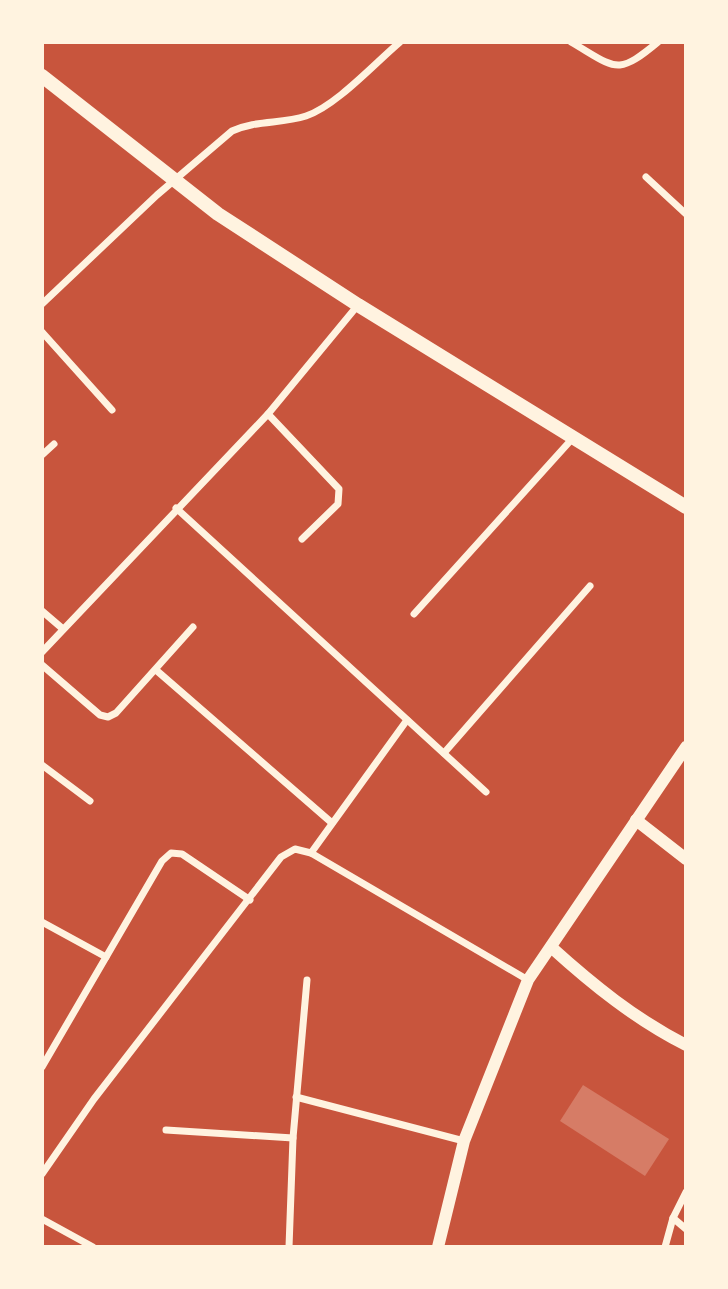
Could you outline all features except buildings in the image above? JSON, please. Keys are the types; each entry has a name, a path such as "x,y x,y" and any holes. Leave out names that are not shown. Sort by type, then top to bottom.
{"main road":[{"path":"42,76 218,214 572,439 686,507"}],"street":[{"path":"42,304 232,131 247,125 308,116 324,107 400,42"},
{"path":"571,42 618,67 629,65 658,42"},
{"path":"646,177 686,214"},
{"path":"42,652 268,414 358,305"},
{"path":"42,332 113,410"},
{"path":"268,414 339,489 338,504 302,539"},
{"path":"414,614 572,439"},
{"path":"42,455 54,444"},
{"path":"176,508 486,792"},
{"path":"444,753 590,586"},
{"path":"42,611 63,629"},
{"path":"42,665 100,715 108,717 116,713 193,627"},
{"path":"156,670 332,823"},
{"path":"311,853 407,720"},
{"path":"438,1247 464,1141 528,979 686,747"},
{"path":"42,765 90,801"},
{"path":"636,820 686,859"},
{"path":"42,1174 94,1099 281,857 295,849 311,853 528,979"},
{"path":"42,1067 162,861 171,853 183,854 250,900"},
{"path":"42,922 106,957"},
{"path":"551,947 597,988 654,1028 686,1045"},
{"path":"298,1247 289,1246 293,1138 307,979"},
{"path":"296,1097 464,1141"},
{"path":"166,1130 293,1138"},
{"path":"665,1247 673,1219 686,1192"},
{"path":"42,1219 93,1247"},
{"path":"673,1219 686,1229"}]}
